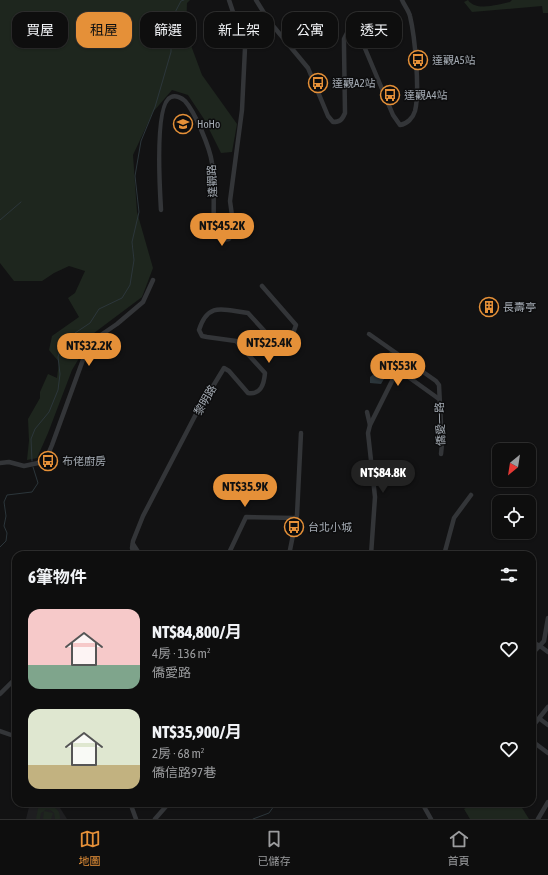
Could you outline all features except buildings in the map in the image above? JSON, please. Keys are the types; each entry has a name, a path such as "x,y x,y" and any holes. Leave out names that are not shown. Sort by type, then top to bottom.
{"street":[{"name":"達觀路","path":"161,210 159,178 162,111 166,102 171,97 178,97 185,100 209,148 212,163 214,227 216,235 220,238 226,239 229,239 232,236 234,230 230,201 242,110 245,48 230,0"},
{"path":"256,0 269,21 308,68 328,116 332,122 339,122 345,113 344,39 348,33 352,33 358,35 362,40 393,115 400,124 404,124 409,121 415,112 416,59 410,15 402,0"},
{"path":"0,463 9,462 24,466 38,463 46,457 52,446 89,347 95,339 117,324 143,302 153,280"},
{"name":"黎明路","path":"133,551 133,541 144,516 196,416 224,368 229,371 248,393 253,394 258,392 264,382 265,373 236,341 207,338 202,336 199,330 201,322 207,313 215,309 248,313 279,347 285,346 289,341 296,326 262,286"},
{"name":"僑愛一路","path":"369,334 436,381 438,385 442,444 440,454"},
{"path":"370,551 375,497 368,434 370,425 397,371 439,399"},
{"path":"367,412 370,425"},
{"path":"290,551 295,518 297,515 301,433"},
{"path":"445,551 454,518 471,495"},
{"path":"230,551 246,517 295,518"},
{"path":"134,544 138,551"},
{"path":"536,650 544,641 548,618"},
{"path":"536,644 548,652"},
{"path":"0,694 12,682"},
{"path":"536,723 548,707"},
{"path":"540,719 548,725"},
{"path":"0,731 12,735"},
{"path":"536,744 548,753"},
{"path":"538,819 548,802"},
{"path":"132,807 136,819"},
{"path":"155,819 166,807"},
{"path":"424,807 431,819"}],"shaded area":[{"path":"0,0 190,0 187,3 187,12 140,12 140,48 192,48 202,75 237,124 232,152 221,153 204,119 188,95 172,90 153,112 133,155 137,212 153,268 142,297 94,333 72,370 37,458 27,460 29,441 28,419 40,398 40,392 48,374 57,378 59,362 49,350 52,336 79,317 68,298 75,293 85,271 69,266 42,281 14,281 0,263"},
{"path":"468,0 476,6 488,6 510,2 512,0 548,0 548,13 543,13 542,6 472,12 464,2"},
{"path":"390,351 398,357 386,375 378,369"},
{"path":"375,373 384,379 381,384 370,383 370,377"},
{"path":"29,807 60,807 67,819 26,819"},
{"path":"38,807 53,807 59,812 60,815 60,819 55,819 54,813 51,810 45,810 41,813 40,819 36,819"},
{"path":"467,807 522,807 529,819 470,819 464,809"},
{"path":"44,811 53,813 51,819 43,819"}],"waterway":[{"path":"32,461 31,439 35,429 49,412 58,390 60,374 58,357 61,347 75,333 90,323 99,309 122,298 130,285 134,260 132,242 139,212 135,176 141,141 155,107 171,52 171,20 181,1 184,0"},
{"path":"0,220 21,202"},
{"path":"0,547 6,541 7,533 4,526 6,516 4,502 7,495 32,492 38,483 33,467"},
{"path":"253,819 269,813 273,807"}],"place":[{"name":"達觀A5站","path":"418,60"},
{"name":"達觀A2站","path":"318,83"},
{"name":"達觀A4站","path":"390,95"},
{"name":"HoHo","path":"183,124"},
{"name":"長壽亭","path":"489,307"},
{"name":"布佬廚房","path":"48,461"},
{"name":"台北小城","path":"294,527"}]}
